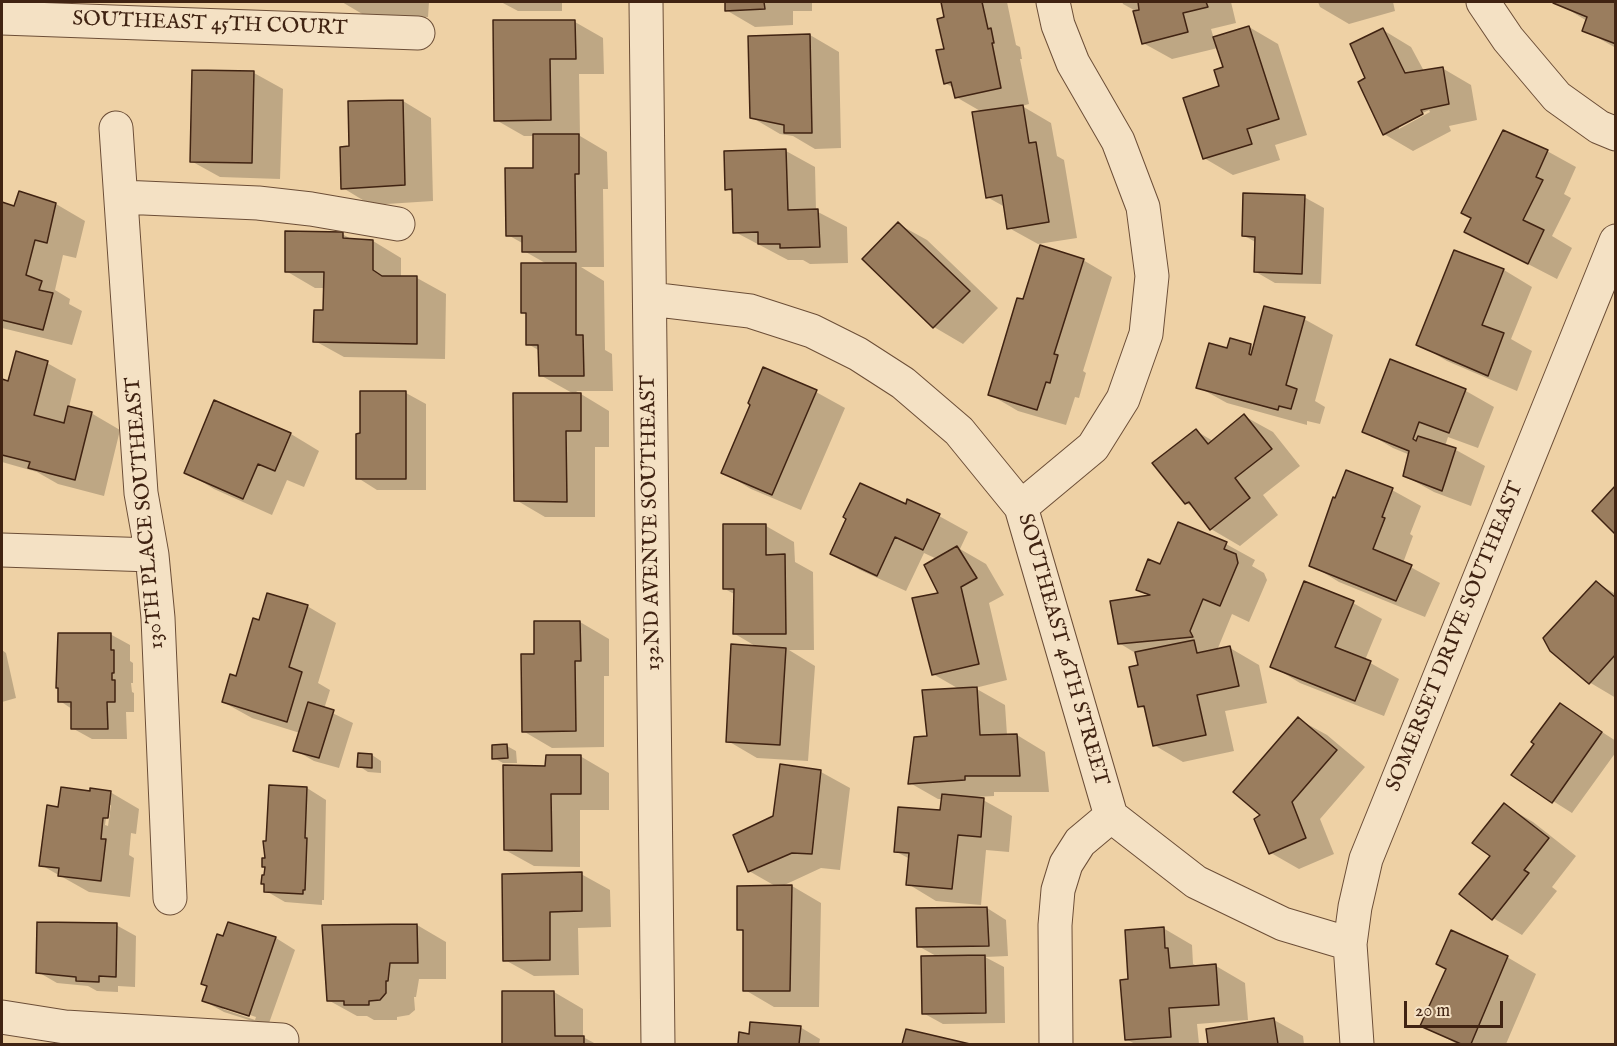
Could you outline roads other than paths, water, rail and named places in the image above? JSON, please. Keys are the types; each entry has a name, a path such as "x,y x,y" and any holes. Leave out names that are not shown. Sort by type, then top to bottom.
{"street":[{"name":"132ND AVENUE SOUTHEAST","path":"646,2 658,1044"},
{"path":"1021,507 1093,447 1123,399 1146,334 1152,276 1143,207 1118,141 1073,63 1058,25 1053,2"},
{"path":"1483,2 1508,39 1557,97 1599,127 1616,134"},
{"name":"SOUTHEAST 45TH COURT","path":"2,18 287,15 418,33"},
{"name":"130TH PLACE SOUTHEAST","path":"116,128 141,493 152,555 159,618 170,898"},
{"path":"121,197 258,203 311,209 398,224"},
{"name":"SOMERSET DRIVE SOUTHEAST","path":"1357,1044 1350,944 1355,907 1366,859 1616,241"},
{"name":"SOUTHEAST 46TH STREET","path":"650,299 750,311 812,331 858,354 903,383 959,431 1021,507 1110,816"},
{"path":"2,550 152,555"},
{"path":"1056,1044 1055,925 1058,890 1066,864 1080,842 1110,816 1196,882 1283,924 1350,944"},
{"path":"2,1017 65,1027 282,1040"}]}
